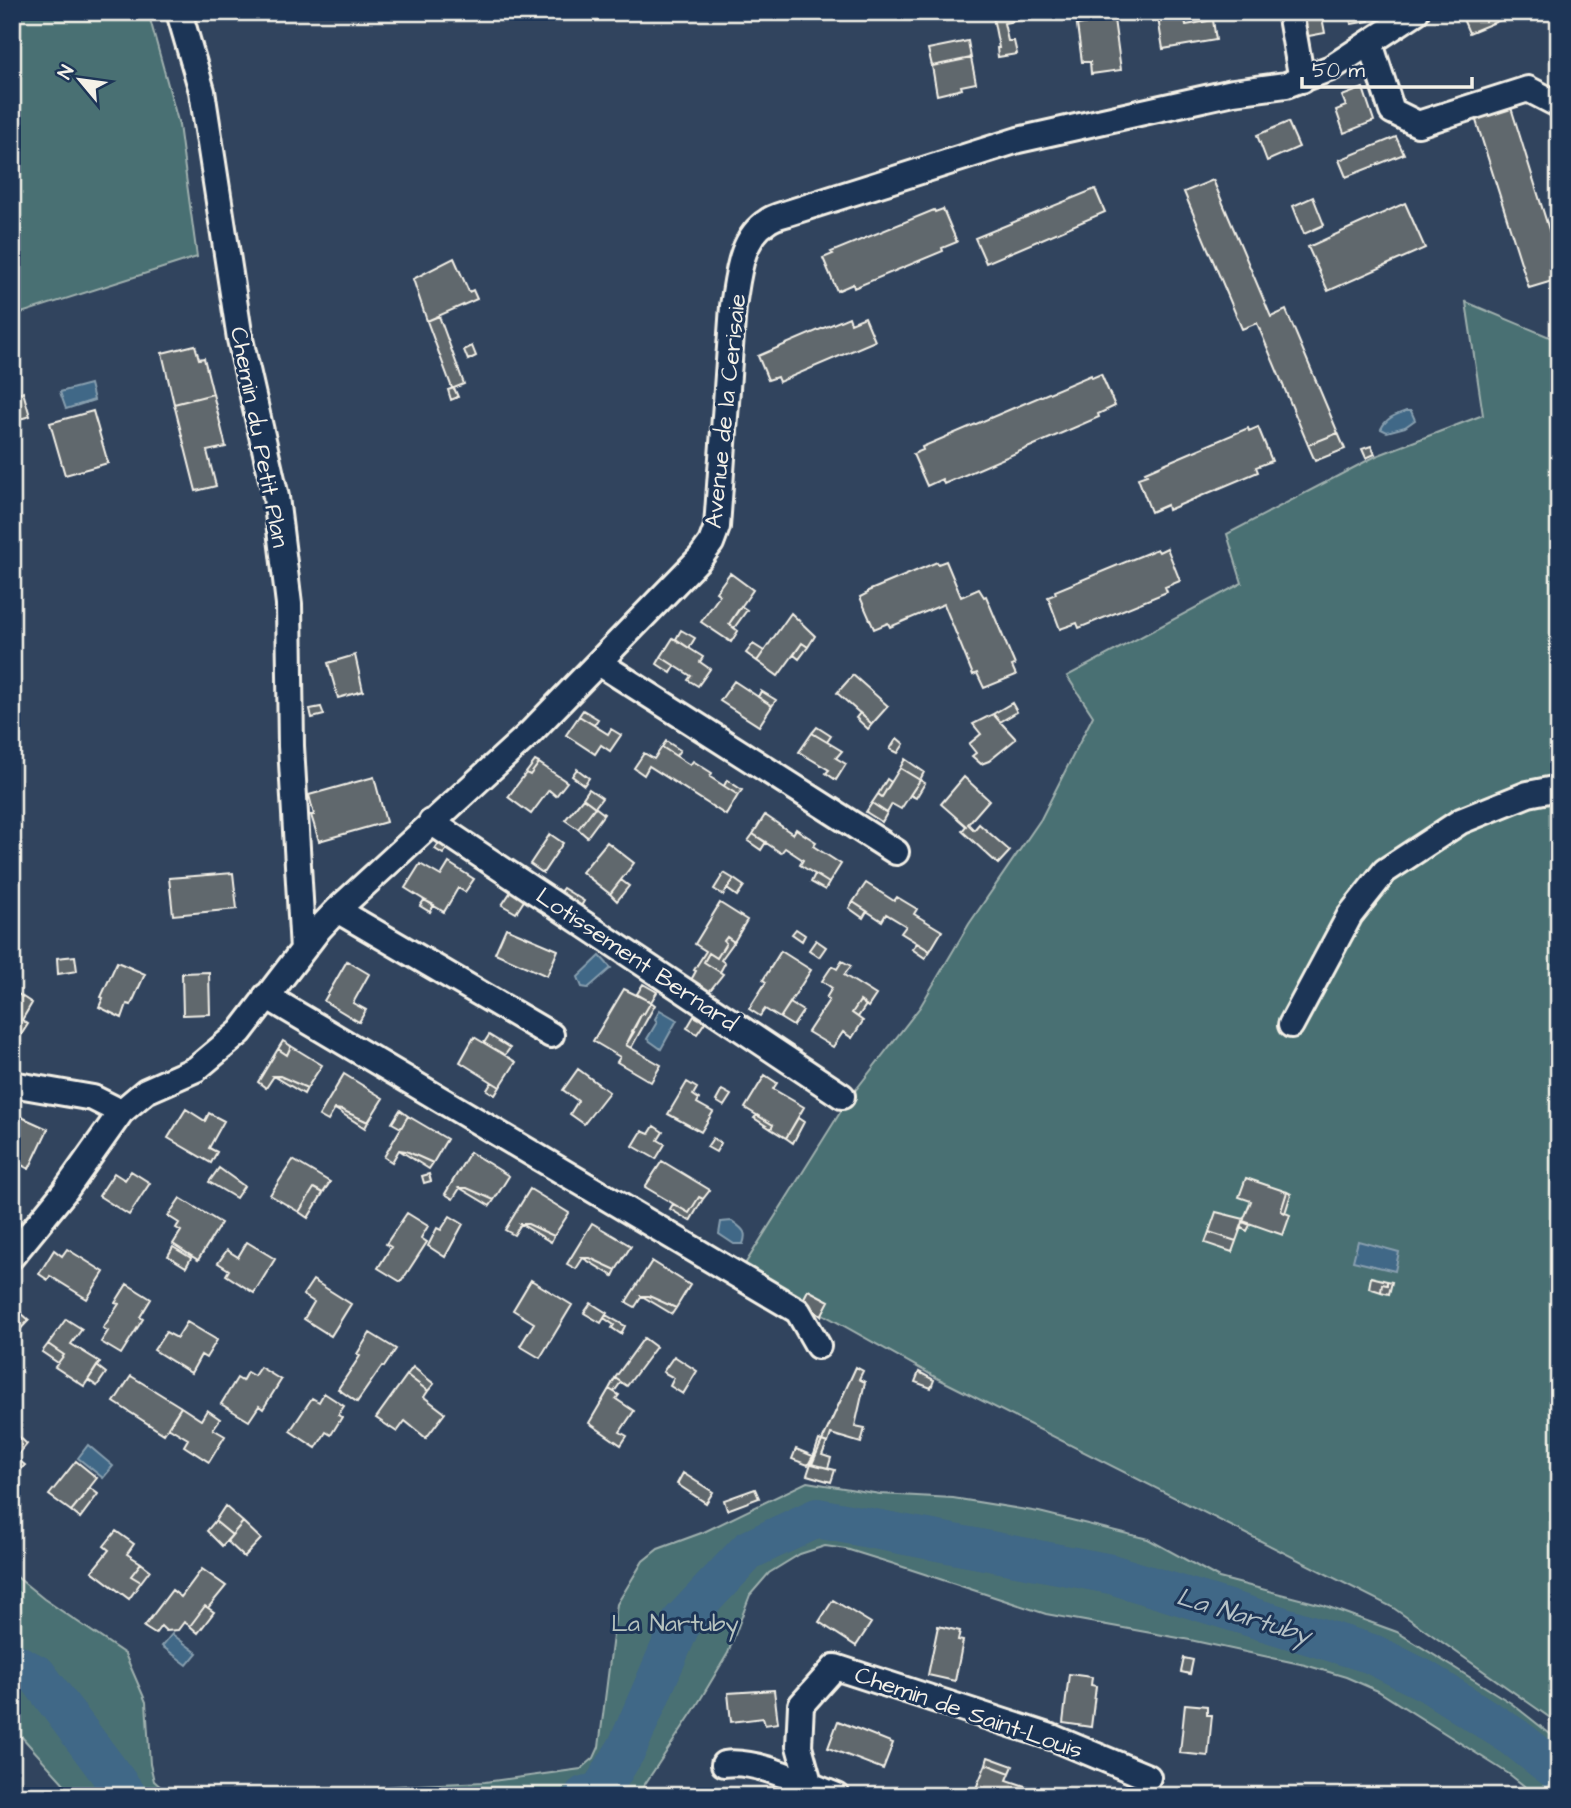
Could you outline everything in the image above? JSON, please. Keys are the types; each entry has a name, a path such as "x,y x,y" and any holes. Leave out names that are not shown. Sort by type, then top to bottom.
{"street":[{"name":"Chemin du Petit Plan","path":"179,12 202,91 240,340 276,497 289,604 291,746 303,950"},
{"path":"1290,12 1302,80"},
{"name":"Avenue de la Cerisaie","path":"12,1256 65,1191 121,1112 146,1091 195,1069 240,1032 337,910 530,733 700,558 711,543 717,527 733,306 739,270 754,233 767,221 1018,141 1233,92 1286,85 1302,80 1331,68 1416,12"},
{"path":"1370,43 1392,111 1418,124 1528,89 1559,105"},
{"path":"599,663 896,852"},
{"path":"1291,1025 1350,915 1385,871 1461,821 1528,794 1559,788"},
{"name":"Lotissement Bernard","path":"431,822 842,1096"},
{"path":"337,910 551,1035"},
{"path":"266,996 798,1311 818,1346"},
{"path":"12,1084 93,1098 121,1112"},
{"name":"Chemin de Saint-Louis","path":"810,1786 799,1746 801,1705 835,1667 1054,1738 1148,1777"},
{"path":"724,1764 738,1762 755,1766 837,1796"}],"green space":[{"path":"12,12 148,12 179,125 197,257 12,316"},
{"path":"1466,302 1559,341 1559,1724 1392,1607 939,1379 742,1269 848,1100 920,1007 969,924 1041,819 1093,716 1067,676 1242,583 1227,534 1376,456 1483,415"},
{"name":"La Nartuby","path":"807,1482 880,1494 953,1498 1039,1512 1148,1539 1219,1578 1323,1605 1397,1632 1511,1703 1559,1741 1559,1796 1537,1796 1509,1774 1378,1691 1346,1677 1305,1665 1190,1640 1046,1614 846,1549 825,1546 800,1554 769,1573 750,1595 728,1653 637,1796 310,1796 394,1786 485,1782 581,1769 594,1758 599,1747 617,1604 643,1561 658,1549 704,1532"},
{"path":"12,1573 44,1599 125,1654 146,1702 150,1764 154,1781 171,1796 75,1796 12,1726"}],"water":[{"path":"90,384 94,400 66,409 60,392"},
{"path":"1411,411 1415,420 1405,427 1387,432 1381,429 1388,420"},
{"path":"600,956 611,968 588,988 582,987 578,977"},
{"path":"660,1010 677,1020 661,1049 647,1039 657,1022 655,1019"},
{"path":"732,1221 744,1233 743,1244 734,1244 719,1234 721,1222"},
{"path":"1358,1241 1399,1252 1395,1271 1353,1261"},
{"path":"88,1445 113,1466 103,1478 78,1458"},
{"path":"172,1634 197,1653 187,1665 162,1646"}],"building":[{"path":"927,12 952,12 928,17"},
{"path":"992,12 1035,12 1036,17 1004,23 1008,41 1014,41 1017,54 998,57 999,48"},
{"path":"1075,12 1094,12 1095,22 1077,25"},
{"path":"1094,12 1113,12 1121,70 1091,74 1090,62 1082,62 1077,25 1095,22"},
{"path":"1157,12 1184,12 1186,25 1213,20 1216,40 1163,49"},
{"path":"1298,12 1321,12 1325,33 1303,37"},
{"path":"1349,12 1371,12 1368,13 1369,21 1351,24"},
{"path":"1460,12 1520,12 1469,33"},
{"path":"968,41 971,58 932,66 928,49"},
{"path":"971,58 976,83 937,95 932,66"},
{"path":"1363,88 1374,121 1344,133 1336,110 1346,106 1342,96"},
{"path":"1509,101 1559,262 1559,279 1529,288 1473,111"},
{"path":"1288,122 1299,147 1267,161 1257,135"},
{"path":"1396,137 1404,154 1346,177 1339,160"},
{"path":"1213,180 1271,317 1286,310 1338,433 1308,445 1257,323 1242,329 1184,192"},
{"path":"1095,189 1105,212 986,263 975,238"},
{"path":"1313,197 1324,225 1304,234 1293,206"},
{"path":"1405,203 1425,248 1328,291 1308,247"},
{"path":"943,209 957,242 942,248 943,251 854,288 853,284 837,291 823,258 833,254 831,252 934,210"},
{"path":"454,258 469,292 473,290 477,299 427,321 413,279"},
{"path":"439,316 464,384 454,388 427,321"},
{"path":"849,317 851,323 865,317 875,341 779,382 777,377 768,380 758,356"},
{"path":"195,345 199,359 204,358 213,394 174,404 162,353"},
{"path":"472,346 476,356 468,360 464,350"},
{"path":"1101,374 1115,406 1098,414 1099,417 944,484 942,479 927,486 913,454 923,450 922,447 1091,375 1092,378"},
{"path":"454,388 458,397 451,400 448,390"},
{"path":"23,392 30,416 13,421 12,395"},
{"path":"213,394 226,447 207,451 216,486 196,491 174,404"},
{"path":"93,411 108,463 65,475 50,423"},
{"path":"1258,427 1272,461 1256,467 1258,472 1168,510 1167,505 1151,512 1138,478 1147,475 1145,472 1248,428 1249,431"},
{"path":"1338,433 1345,449 1315,461 1308,445"},
{"path":"1371,446 1375,454 1366,458 1362,449"},
{"path":"12,505 18,511 21,541 12,542"},
{"path":"1167,548 1180,581 1165,587 1167,592 1079,628 1077,623 1060,629 1048,597 1056,594 1055,591 1157,549 1159,552"},
{"path":"946,561 961,597 979,589 984,597 986,596 1015,665 1012,666 1016,675 984,688 977,673 973,675 944,604 890,627 888,623 874,629 860,597 868,591 937,562"},
{"path":"730,573 753,590 729,624 738,631 731,642 701,622 720,595 716,592"},
{"path":"741,606 747,610 734,628 729,624"},
{"path":"791,613 815,636 808,647 802,643 778,676 757,661"},
{"path":"681,630 695,638 689,648 676,639"},
{"path":"673,638 703,657 700,662 710,669 698,686 688,680 691,676 661,657"},
{"path":"802,643 808,647 799,659 794,655"},
{"path":"753,644 764,651 757,661 746,653"},
{"path":"355,655 363,691 338,698 328,663"},
{"path":"661,657 675,666 671,673 657,664"},
{"path":"853,675 888,706 872,724 837,693"},
{"path":"734,681 772,706 759,726 720,701"},
{"path":"761,691 776,700 772,706 758,697"},
{"path":"1012,703 1017,712 1000,722 993,714"},
{"path":"321,707 324,715 312,718 310,709"},
{"path":"583,710 598,719 594,725 579,716"},
{"path":"860,713 872,724 868,729 856,718"},
{"path":"993,714 1016,739 989,761 981,764 972,756 976,753 969,744 981,734 973,724"},
{"path":"579,716 608,734 611,729 621,735 610,751 601,745 595,754 566,735"},
{"path":"817,727 831,736 827,742 812,733"},
{"path":"812,733 842,751 836,758 846,764 836,780 826,773 829,770 799,752"},
{"path":"897,738 904,744 898,753 890,749"},
{"path":"666,741 680,750 676,756 662,747"},
{"path":"662,747 690,765 693,761 712,773 710,777 738,795 726,815 649,766 644,775 634,768 644,753 654,759"},
{"path":"905,759 924,772 920,780 900,768"},
{"path":"535,761 539,763 530,775 526,773"},
{"path":"539,763 567,782 556,796 549,790 531,814 508,797 526,773 530,775"},
{"path":"900,768 920,780 901,809 892,804 887,813 872,803 878,794 882,797"},
{"path":"577,769 589,778 584,785 572,776"},
{"path":"374,777 386,822 319,841 311,815 314,815 309,795"},
{"path":"964,777 989,800 968,824 974,830 979,824 1010,851 998,864 962,831 966,826 941,804"},
{"path":"887,779 891,782 882,797 878,794"},
{"path":"727,780 742,790 738,795 724,786"},
{"path":"920,780 925,783 916,798 910,795"},
{"path":"589,789 602,798 595,807 583,798"},
{"path":"583,798 595,807 578,829 565,820"},
{"path":"872,803 887,813 882,822 866,812"},
{"path":"595,807 604,814 587,837 578,829"},
{"path":"765,815 793,834 796,829 816,842 813,846 841,864 829,883 800,865 803,860 785,848 781,853 753,834"},
{"path":"550,834 563,843 543,873 530,864"},
{"path":"753,834 766,842 761,850 748,841"},
{"path":"607,842 634,863 610,894 582,872"},
{"path":"439,843 447,849 443,854 435,849"},
{"path":"449,863 474,879 465,892 458,888 444,912 405,888 420,864 441,876"},
{"path":"233,873 237,909 173,915 169,878"},
{"path":"724,873 734,879 723,895 714,889"},
{"path":"815,874 829,883 825,890 811,882"},
{"path":"734,879 744,886 737,896 727,889"},
{"path":"621,880 629,886 617,901 610,894"},
{"path":"866,883 894,901 897,897 917,909 914,914 942,931 930,951 901,933 906,926 886,914 882,921 853,902"},
{"path":"516,884 529,893 516,913 502,905"},
{"path":"563,888 584,901 578,911 556,897"},
{"path":"424,900 434,905 430,912 420,906"},
{"path":"853,902 867,911 863,918 849,908"},
{"path":"720,903 747,920 734,942 727,937 717,958 709,953 704,962 723,974 708,993 690,982 706,951 695,944"},
{"path":"506,928 558,950 547,976 495,953"},
{"path":"796,929 805,935 802,941 792,934"},
{"path":"727,937 734,942 721,960 725,963 720,972 704,962 709,953 717,958"},
{"path":"816,940 826,947 819,957 809,950"},
{"path":"917,943 930,951 925,958 912,949"},
{"path":"781,951 811,970 780,1018 765,1009 760,1016 749,1009"},
{"path":"75,956 77,971 58,974 57,958"},
{"path":"347,961 369,974 353,1003 366,1010 359,1022 324,1001"},
{"path":"842,961 851,966 844,975 876,995 868,1007 860,1001 852,1013 863,1021 852,1038 843,1032 833,1047 808,1032 829,1000 826,998 832,988 822,981 832,966 837,969"},
{"path":"117,962 145,974 122,1018 99,1007"},
{"path":"209,972 210,1014 183,1015 182,973"},
{"path":"643,984 657,992 651,1002 637,994"},
{"path":"624,989 651,1002 644,1014 642,1013 626,1045 661,1065 651,1082 617,1062 620,1057 593,1041"},
{"path":"12,990 32,1003 22,1020 28,1024 19,1038 12,1034"},
{"path":"860,1001 866,1005 858,1017 852,1013"},
{"path":"651,1002 655,1005 631,1048 626,1045 634,1032 632,1031"},
{"path":"790,1003 803,1011 793,1026 780,1018"},
{"path":"694,1016 705,1022 697,1034 687,1028"},
{"path":"489,1035 510,1048 505,1055 484,1043"},
{"path":"474,1037 516,1062 500,1087 460,1062"},
{"path":"283,1041 291,1046 287,1055 278,1049"},
{"path":"291,1046 322,1065 307,1088 274,1076 266,1088 258,1082 278,1049 287,1055"},
{"path":"578,1069 609,1092 584,1124 570,1114 578,1101 563,1090"},
{"path":"344,1074 383,1098 368,1122 335,1109 328,1121 319,1116"},
{"path":"765,1075 777,1083 773,1089 804,1107 786,1138 771,1129 773,1125 745,1108"},
{"path":"274,1076 280,1076 307,1088 304,1094"},
{"path":"492,1082 500,1087 495,1095 487,1090"},
{"path":"687,1082 697,1088 693,1095 699,1099 697,1103 713,1112 701,1132 668,1114"},
{"path":"722,1090 731,1095 724,1106 716,1101"},
{"path":"186,1109 205,1121 209,1113 224,1121 209,1148 217,1152 211,1163 168,1138"},
{"path":"335,1109 368,1122 365,1128"},
{"path":"400,1110 408,1116 401,1128 392,1123"},
{"path":"17,1115 48,1129 29,1169 18,1163 12,1175 12,1123"},
{"path":"757,1115 773,1125 771,1129 754,1118"},
{"path":"408,1116 447,1139 433,1163 399,1150 392,1162 384,1157"},
{"path":"798,1118 804,1122 793,1143 786,1138"},
{"path":"654,1126 663,1132 658,1140 665,1144 656,1159 633,1146 642,1131 649,1134"},
{"path":"713,1138 721,1143 716,1152 707,1147"},
{"path":"399,1150 406,1151 433,1163 429,1169"},
{"path":"470,1152 509,1176 494,1200 467,1188 460,1188 453,1199 445,1194"},
{"path":"293,1160 330,1182 323,1193 314,1188 299,1212 270,1195"},
{"path":"662,1161 710,1190 703,1199 699,1197 689,1213 645,1187"},
{"path":"219,1168 244,1186 236,1198 209,1182"},
{"path":"131,1171 150,1183 129,1215 99,1196 114,1173 125,1180"},
{"path":"429,1174 431,1181 424,1183 422,1176"},
{"path":"1246,1178 1287,1192 1281,1211 1290,1215 1283,1235 1243,1221 1251,1201 1239,1197"},
{"path":"314,1188 323,1193 308,1218 299,1212"},
{"path":"460,1188 467,1188 494,1200 490,1206"},
{"path":"530,1189 569,1213 554,1236 528,1224 521,1224 514,1235 505,1230"},
{"path":"1287,1192 1291,1194 1285,1213 1281,1211"},
{"path":"699,1197 703,1199 690,1221 670,1209 673,1204 689,1213"},
{"path":"180,1198 221,1223 198,1260 173,1244 181,1231 176,1228 179,1223 168,1216"},
{"path":"1216,1212 1244,1219 1236,1241 1209,1232"},
{"path":"407,1213 428,1226 421,1238 427,1242 401,1282 378,1268 391,1247 386,1244"},
{"path":"450,1216 463,1224 445,1257 428,1246 437,1228 441,1230"},
{"path":"1243,1222 1250,1225 1247,1231 1241,1228"},
{"path":"592,1223 631,1246 616,1270 590,1258 583,1258 576,1269 567,1264"},
{"path":"521,1224 528,1224 554,1236 551,1242"},
{"path":"1209,1232 1236,1241 1232,1252 1205,1243"},
{"path":"247,1242 275,1259 254,1293 226,1275 229,1270 218,1263 227,1250 238,1257"},
{"path":"173,1247 191,1258 186,1267 168,1256"},
{"path":"67,1249 104,1272 87,1299 50,1276 48,1280 39,1274 54,1250 62,1256"},
{"path":"583,1258 590,1258 616,1270 613,1276"},
{"path":"652,1261 690,1285 676,1308 649,1296 642,1296 635,1307 626,1302"},
{"path":"1371,1277 1387,1281 1387,1285 1382,1284 1381,1292 1369,1288"},
{"path":"313,1280 351,1304 331,1336 304,1319 314,1302 303,1295"},
{"path":"531,1280 572,1305 540,1358 520,1346 534,1323 513,1310"},
{"path":"1387,1281 1392,1282 1389,1294 1381,1292 1382,1284 1387,1285"},
{"path":"127,1284 151,1299 140,1317 143,1319 121,1354 101,1342 108,1331 103,1328 119,1304 115,1303"},
{"path":"808,1290 829,1301 821,1316 802,1302"},
{"path":"642,1296 649,1296 676,1308 672,1314"},
{"path":"591,1303 607,1313 601,1323 584,1313"},
{"path":"12,1305 29,1320 14,1336 12,1335"},
{"path":"606,1315 625,1326 621,1334 604,1318"},
{"path":"66,1319 82,1329 71,1344 100,1362 84,1386 55,1367 64,1355 48,1344"},
{"path":"187,1322 217,1340 206,1358 201,1355 191,1373 154,1350 166,1332 177,1338"},
{"path":"370,1333 396,1349 357,1402 338,1389 360,1356 357,1354"},
{"path":"644,1338 656,1347 627,1386 615,1378"},
{"path":"48,1344 64,1355 58,1363 42,1352"},
{"path":"674,1356 697,1371 683,1394 670,1386 674,1378 663,1372"},
{"path":"97,1366 106,1373 97,1386 88,1380"},
{"path":"260,1367 281,1380 263,1409 259,1406 249,1421 221,1404 237,1378 242,1381 247,1372 254,1376"},
{"path":"413,1367 434,1384 428,1391 407,1375"},
{"path":"856,1367 863,1371 859,1379 865,1382 855,1426 865,1428 861,1443 831,1434 828,1443 822,1441"},
{"path":"919,1372 934,1380 931,1388 915,1382"},
{"path":"407,1375 428,1391 424,1397 445,1413 426,1438 405,1421 397,1432 376,1418"},
{"path":"131,1376 181,1407 164,1434 114,1402"},
{"path":"615,1378 621,1382 614,1392 609,1389"},
{"path":"609,1389 619,1395 616,1399 634,1411 620,1432 627,1436 621,1445 589,1423"},
{"path":"324,1393 344,1406 338,1415 342,1417 331,1435 326,1432 316,1448 290,1431 312,1398 319,1402"},
{"path":"181,1407 201,1420 207,1410 220,1419 213,1429 225,1436 209,1462 184,1446 188,1439 168,1427"},
{"path":"12,1430 27,1444 12,1462"},
{"path":"819,1440 822,1441 812,1464 835,1470 831,1482 807,1475"},
{"path":"822,1441 827,1443 822,1455 831,1458 828,1468 812,1464"},
{"path":"796,1449 813,1456 808,1465 792,1459"},
{"path":"16,1458 25,1465 12,1479 12,1462"},
{"path":"76,1461 97,1478 71,1511 49,1495"},
{"path":"683,1473 713,1492 706,1503 677,1484"},
{"path":"90,1488 98,1494 80,1518 71,1511"},
{"path":"755,1489 759,1498 727,1510 724,1500"},
{"path":"225,1506 243,1522 232,1535 215,1521"},
{"path":"215,1521 232,1535 222,1546 207,1531"},
{"path":"243,1522 261,1539 244,1557 227,1541"},
{"path":"116,1531 134,1544 127,1554 141,1563 131,1576 141,1582 129,1599 92,1571 109,1550 104,1546"},
{"path":"141,1563 150,1570 141,1582 131,1576"},
{"path":"202,1569 226,1586 208,1608 205,1606 190,1626 184,1622 178,1630 166,1631 161,1626 155,1634 144,1627 172,1590 181,1597"},
{"path":"833,1600 871,1623 856,1646 819,1622"},
{"path":"205,1606 214,1612 198,1633 190,1626"},
{"path":"938,1626 960,1631 958,1640 963,1641 955,1681 928,1675"},
{"path":"1184,1658 1193,1660 1190,1674 1181,1672"},
{"path":"1069,1674 1092,1677 1091,1685 1096,1686 1091,1727 1063,1723"},
{"path":"774,1690 778,1723 765,1725 763,1718 731,1722 728,1693"},
{"path":"1185,1704 1207,1706 1207,1715 1212,1715 1208,1756 1180,1753"},
{"path":"838,1721 893,1743 883,1769 828,1748"},
{"path":"988,1757 1013,1766 1010,1773 986,1764"},
{"path":"986,1764 1010,1773 1007,1780 1043,1792 1042,1796 984,1796 974,1793"}],"waterway":[{"name":"La Nartuby","path":"584,1796 600,1792 627,1748 682,1621 749,1550 817,1518 1111,1574 1372,1654 1426,1681 1514,1737 1559,1772"},
{"name":"La Nartuby","path":"12,1662 37,1675 127,1796"}]}
